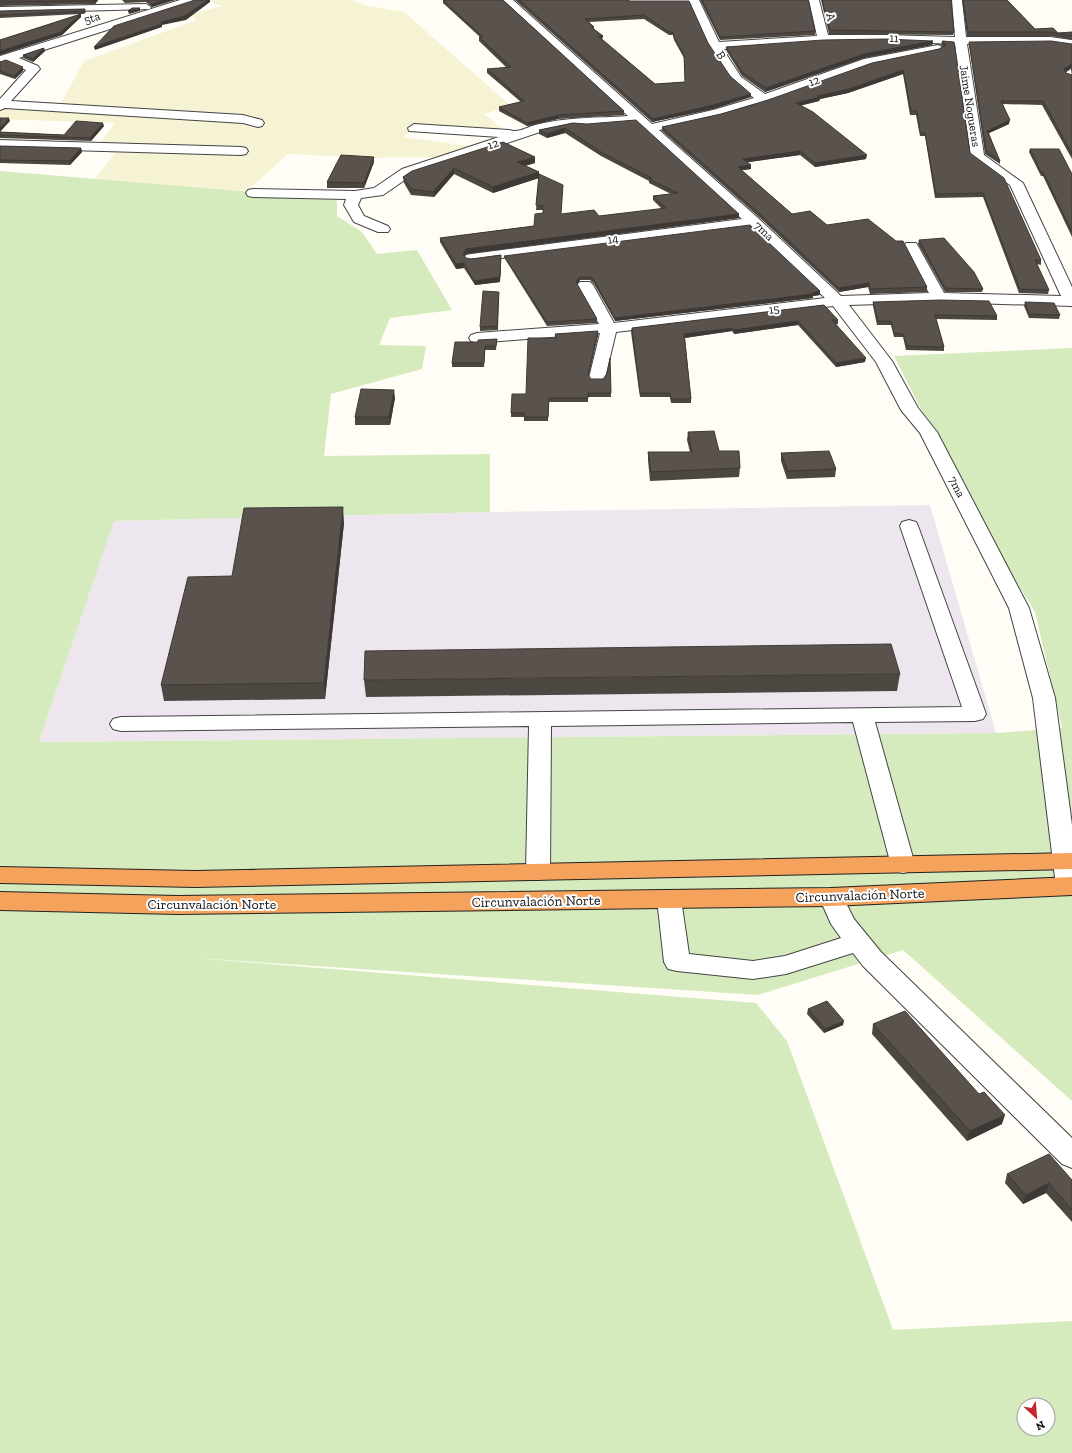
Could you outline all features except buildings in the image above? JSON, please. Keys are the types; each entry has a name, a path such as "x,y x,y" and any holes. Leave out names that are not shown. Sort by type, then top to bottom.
{"highway":[{"name":"Circunvalación Norte","path":"0,875 195,879 1068,862"},
{"path":"538,872 539,901"},
{"name":"Circunvalación Norte","path":"0,901 178,905 831,897 1070,886"}],"street":[{"name":"5ta","path":"4,59 191,0"},
{"name":"7ma","path":"507,0 754,222 838,301 884,361 910,410 928,432 1019,608 1044,698 1068,862 1070,886"},
{"path":"630,0 694,0"},
{"name":"B","path":"694,0 715,46 737,79 763,99"},
{"name":"A","path":"814,0 822,39"},
{"name":"Jaime Nogueras","path":"956,0 978,157 1016,183 1071,301"},
{"path":"0,10 172,6"},
{"name":"11","path":"715,46 822,39 885,38 961,42"},
{"name":"12","path":"355,195 378,192 407,172 568,118 587,123 644,123 716,113 763,99 868,62 961,42 1050,40 1072,43"},
{"path":"1,105 34,69 4,59"},
{"path":"1,105 243,119 258,123"},
{"path":"414,128 519,135"},
{"path":"0,144 241,151"},
{"path":"253,193 355,195 351,205 359,219 383,229"},
{"name":"14","path":"471,258 754,222"},
{"path":"911,246 939,297"},
{"path":"585,285 608,328 597,378"},
{"name":"15","path":"477,338 608,328 838,301 884,298 939,297 1071,301"},
{"path":"121,724 975,714 909,526"},
{"path":"862,716 903,865"},
{"path":"538,872 540,719"},
{"path":"831,897 844,924 872,959 1072,1156"},
{"path":"669,899 677,962 753,970 786,965 858,942"}],"shaded area":[{"path":"205,0 351,0 364,5 404,12 511,106 484,114 506,132 414,128 403,137 470,146 436,157 373,158 288,154 247,191 94,180 119,148 98,146 115,123 0,119 0,102 61,103 84,61 197,20 190,15 222,6"},
{"path":"930,505 996,733 39,742 114,521 490,512"}],"green space":[{"path":"0,171 337,199 337,216 362,232 377,254 417,250 452,310 390,318 379,345 426,346 422,369 331,394 324,456 490,454 490,512 114,521 39,742 996,733 1062,728 1035,612 970,506 894,356 1072,348 1072,1101 903,950 758,995 194,958 756,1003 787,1041 893,1330 1072,1321 1072,1453 0,1453"}]}
